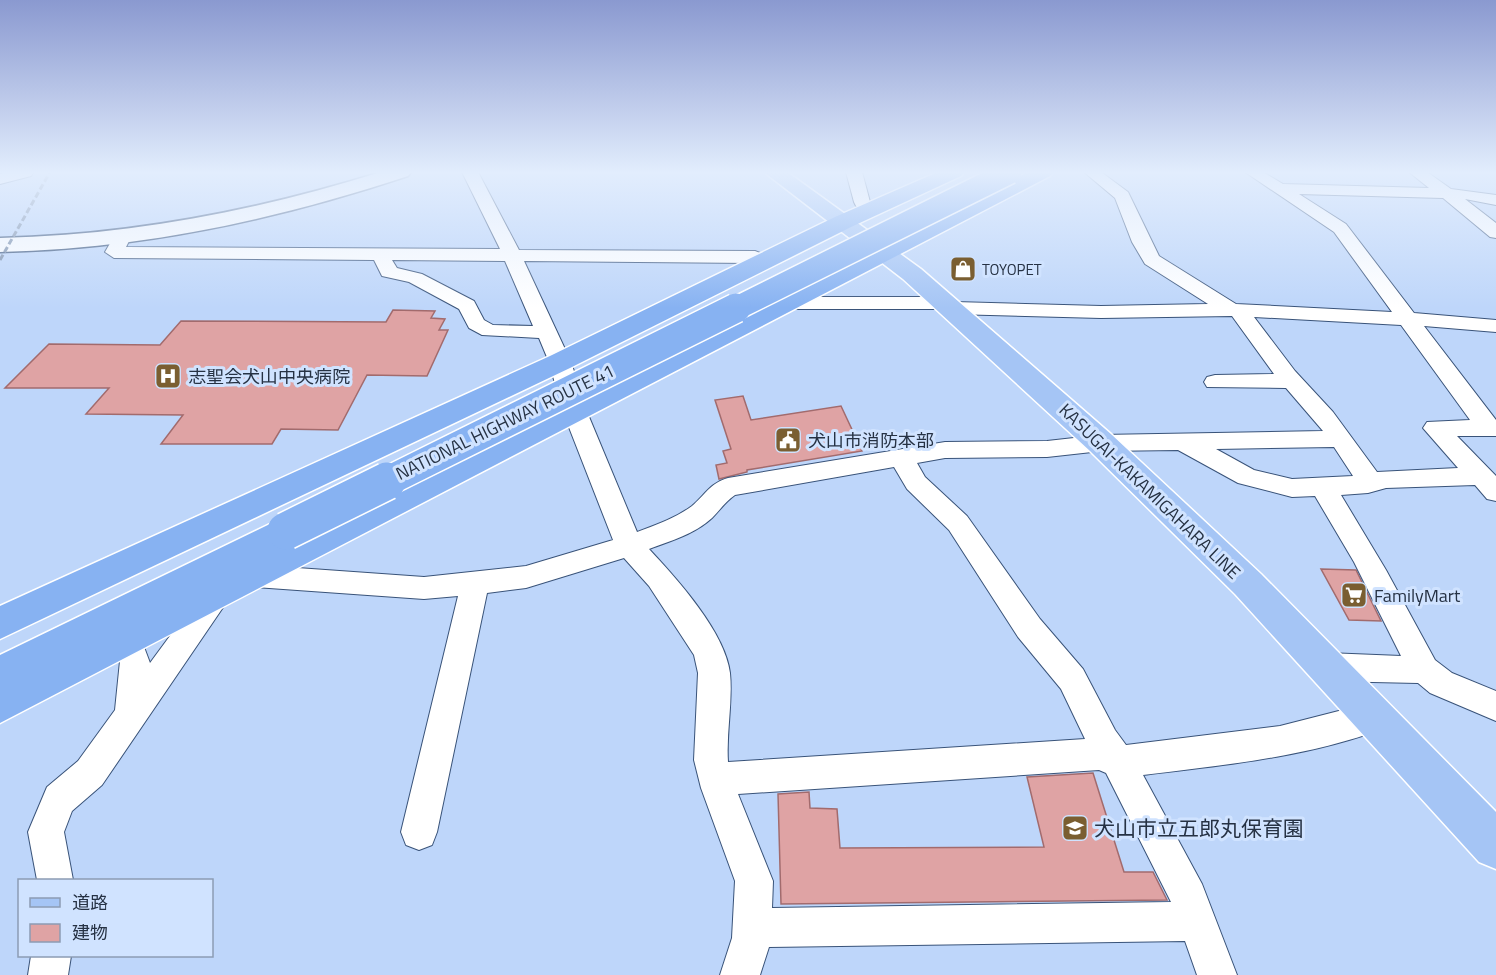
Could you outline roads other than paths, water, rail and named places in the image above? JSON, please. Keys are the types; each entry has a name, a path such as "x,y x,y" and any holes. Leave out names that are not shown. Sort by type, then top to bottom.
{"highway":[{"path":"0,624 560,362 766,262 843,218"},
{"name":"NATIONAL HIGHWAY ROUTE 41","path":"0,675 276,523 892,218"},
{"name":"NATIONAL HIGHWAY ROUTE 41","path":"0,644 276,523 915,218"},
{"path":"0,704 955,218"}],"main road":[{"path":"0,245 122,237 233,218"},
{"name":"KASUGAI-KAKAMIGAHARA LINE","path":"857,218 885,254 949,306 1101,443 1248,584 1496,845"}],"street":[{"path":"492,218 560,362 575,412 629,546 659,578 709,652 714,673 711,760 754,880 752,928 740,975"},
{"path":"1131,218 1141,242 1152,260 1235,310 1341,439 1371,483"},
{"path":"1324,218 1340,228 1412,326 1492,428"},
{"path":"1477,218 1496,233"},
{"path":"122,237 114,252 755,257 766,262"},
{"path":"380,254 389,272 415,278 466,305 476,324 489,331 546,332"},
{"path":"788,303 1101,312 1235,310 1496,326"},
{"path":"1215,382 1292,381"},
{"path":"1489,484 1435,428 1492,428"},
{"path":"255,576 424,588 526,577 629,546 689,521 728,487 945,450 1047,449 1101,443 1341,439"},
{"path":"1183,442 1247,477 1269,485 1323,488 1371,483 1386,479 1489,484"},
{"path":"900,457 916,483 958,523 1029,628 1072,679 1103,741 1111,749 1189,897 1217,975"},
{"path":"1323,488 1359,542 1366,562 1424,670 1441,683 1496,706"},
{"path":"419,832 475,583"},
{"path":"55,879 46,832 59,799 90,773 216,595"},
{"path":"127,640 135,661 130,717"},
{"path":"1327,667 1424,670"},
{"path":"716,779 1100,754 1116,761 1243,746 1335,731 1374,717"},
{"path":"752,928 1198,921"},
{"path":"48,975 51,957"}],"railway":[{"path":"0,260 24,218"}],"place":[{"name":"TOYOPET","path":"963,269"},
{"name":"志聖会犬山中央病院","path":"168,376"},
{"name":"犬山市消防本部","path":"788,440"},
{"name":"FamilyMart","path":"1354,595"},
{"name":"犬山市立五郎丸保育園","path":"1075,828"}]}
